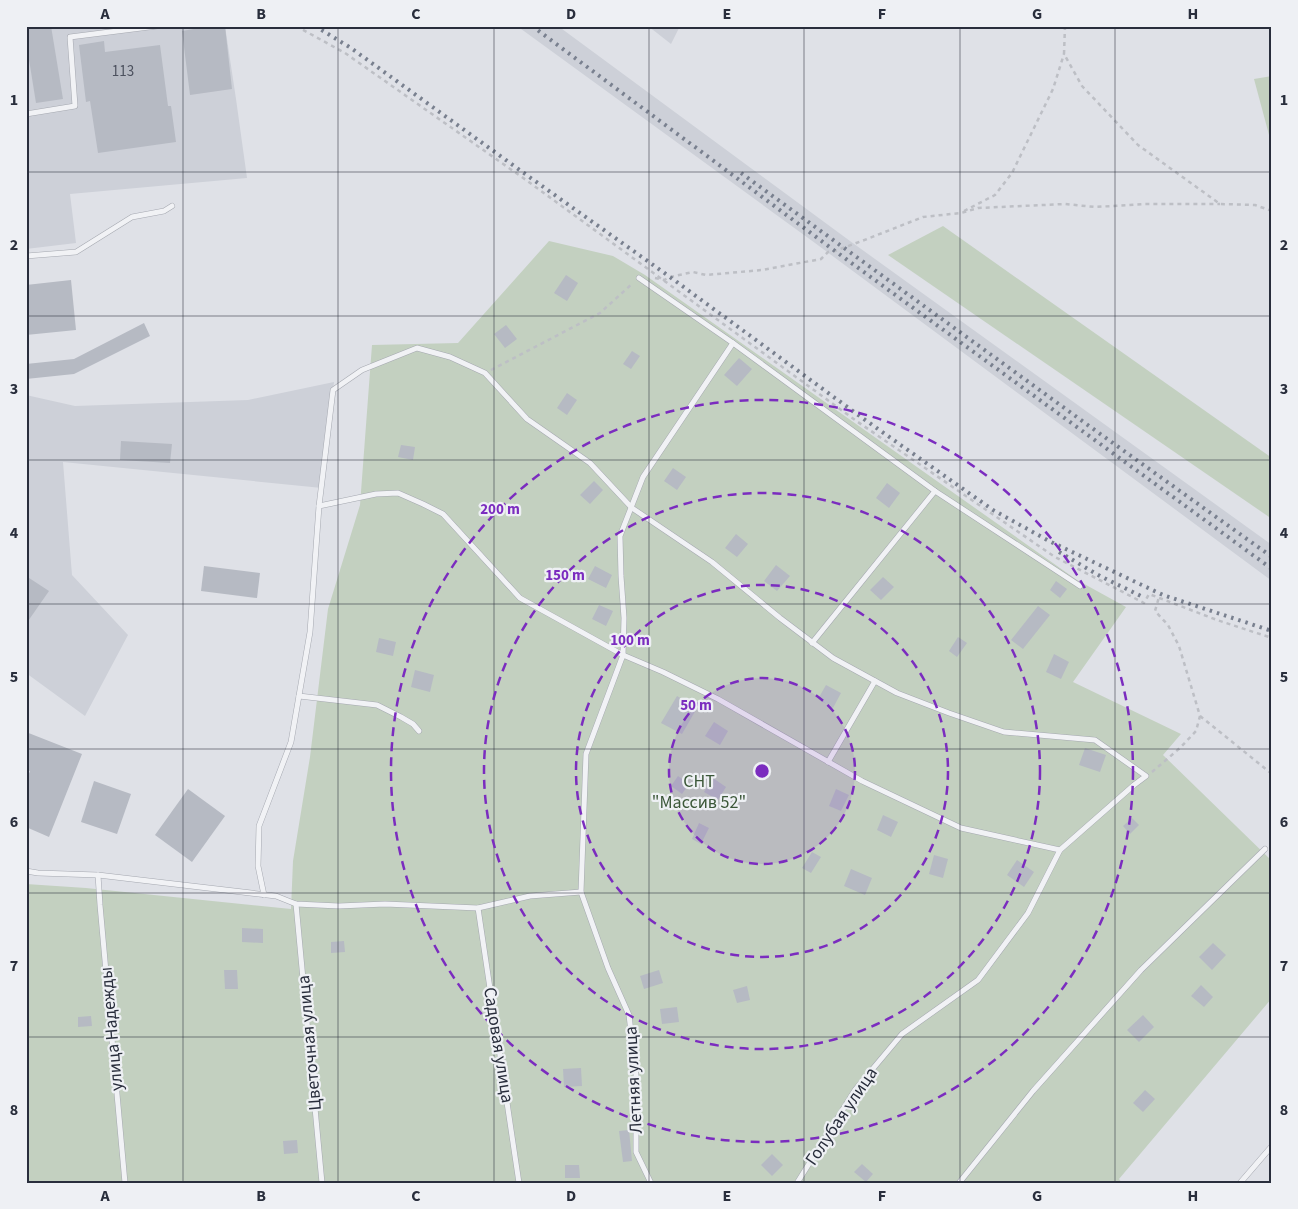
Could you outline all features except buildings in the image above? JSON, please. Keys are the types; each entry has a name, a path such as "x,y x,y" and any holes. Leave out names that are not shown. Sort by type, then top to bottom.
{"lane":[{"path":"26,114 75,106 70,37 157,26"},
{"path":"26,256 76,252 132,217 164,211 172,206"},
{"path":"640,278 733,342 935,491 1080,586"},
{"path":"26,871 98,876 264,894 276,896 296,904 339,906 385,904 478,908 530,896 581,892 586,754 623,655 624,618 620,536 643,477 733,342"},
{"path":"264,894 258,866 259,826 291,742 310,632 319,506 334,390 362,370 417,348 450,357 485,373 527,419 590,463 632,508 712,562 780,618 833,658 905,696 1004,732 1095,740 1146,776 1060,850 961,828 862,781 718,698 623,655 520,598 443,514 398,493 376,494 319,506"},
{"path":"812,643 935,491"},
{"path":"828,762 875,681"},
{"path":"298,696 377,705 401,716 413,724 418,731"},
{"name":"Голубая улица","path":"797,1183 855,1090 902,1034 978,980 1028,913 1060,850"},
{"path":"959,1183 1033,1091 1141,970 1265,850"},
{"name":"улица Надежды","path":"98,876 125,1183"},
{"name":"Летняя улица","path":"581,892 608,968 629,1015 636,1075 636,1152 650,1183"},
{"name":"Цветочная улица","path":"296,904 322,1183"},
{"name":"Садовая улица","path":"478,908 520,1183"},
{"path":"1240,1183 1272,1146"}],"path":[{"path":"296,26 345,53 526,180 855,420 1055,557 1144,603 1149,594 1216,620 1272,638"},
{"path":"961,212 994,195 1012,173 1053,90 1064,54 1065,26"},
{"path":"1064,54 1082,86 1138,144 1220,204"},
{"path":"485,373 600,313 640,278 645,276 664,280 693,272 706,276 762,270 821,259 828,252 834,252 867,240 923,217 978,208 1065,204 1094,208 1145,204 1255,205 1272,211"},
{"path":"1146,776 1163,763 1196,731 1200,716 1179,646 1168,625 1155,611 1159,597"},
{"path":"1200,716 1272,774"}],"shaded area":[{"path":"26,26 225,26 247,178 70,194 76,243 26,249"},
{"path":"517,26 558,26 850,241 1272,545 1272,581 815,243"},
{"path":"648,26 680,26 671,44"},
{"path":"334,382 322,488 63,462 72,575 128,635 85,716 26,673 26,395 75,406 248,400"}],"green space":[{"path":"1272,76 1272,146 1254,79"},
{"path":"943,226 1272,458 1272,519 888,255"},
{"name":"СНТ \"Массив 52\"","path":"549,241 613,256 645,275 1077,580 1126,607 1073,682 1181,734 1163,755 1272,861 1272,998 1119,1179 1122,1183 26,1183 26,884 86,888 291,909 293,861 310,757 328,609 360,505 372,345 458,343"}],"railway":[{"path":"315,26 351,48 861,417 993,510 1049,541 1163,595 1272,631"},
{"path":"532,26 835,251 1272,569"},
{"path":"741,173 1272,557"},
{"path":"1059,552 1100,576 1143,597"}]}
